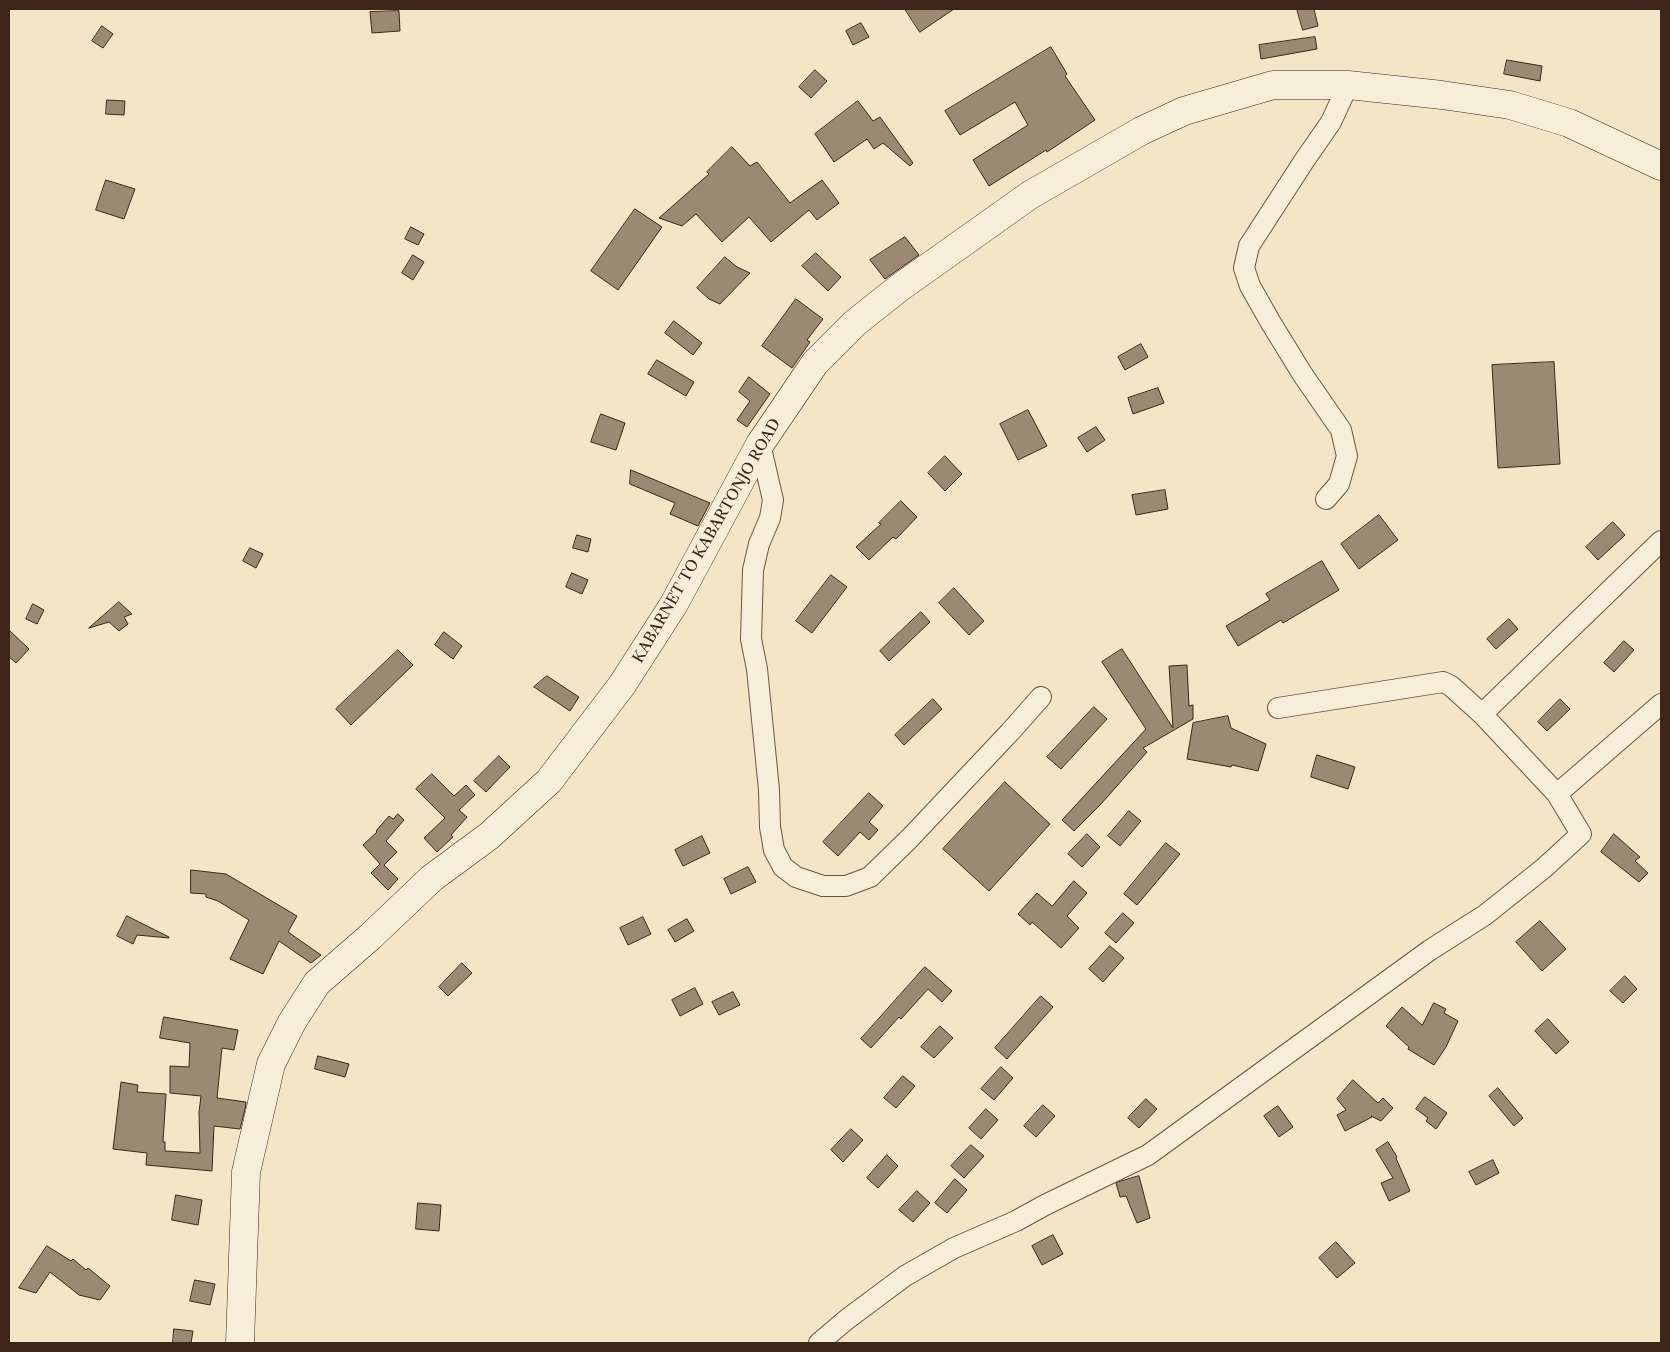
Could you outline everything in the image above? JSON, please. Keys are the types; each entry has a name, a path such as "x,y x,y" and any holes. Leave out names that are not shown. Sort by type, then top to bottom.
{"main road":[{"name":"KABARNET TO KABARTONJO ROAD","path":"240,1343 246,1172 271,1064 292,1022 317,983 371,936 432,878 489,836 549,781 622,685 674,604 760,444 815,363 855,323 899,288 1030,195 1141,131 1184,111 1273,85 1348,85 1442,95 1510,105 1569,122 1661,166"}],"street":[{"path":"1326,499 1338,484 1347,456 1341,430 1271,323 1250,286 1244,268 1249,246 1331,122 1348,85"},
{"path":"760,444 773,500 770,518 758,544 753,570 751,639 757,669 769,790 770,827 774,850 783,868 796,877 823,886 846,886 870,877 910,838 1010,732 1041,696"},
{"path":"1482,714 1661,541"},
{"path":"819,1343 846,1320 905,1276 954,1248 1016,1221 1148,1155 1430,950 1485,915 1544,868 1581,834 1557,794 1482,714 1451,686 1443,682 1278,708"},
{"path":"1557,794 1661,704"}],"building":[{"path":"905,9 954,9 920,32"},
{"path":"1297,9 1314,9 1318,26 1303,30"},
{"path":"399,11 400,31 372,33 370,12"},
{"path":"861,23 869,37 853,45 846,31"},
{"path":"102,26 113,34 103,48 92,41"},
{"path":"1315,37 1317,49 1261,59 1259,45"},
{"path":"1051,47 1067,74 1065,76 1095,120 1047,152 1046,150 989,186 973,160 1028,125 1015,102 960,135 945,111"},
{"path":"1507,60 1542,66 1540,81 1504,74"},
{"path":"815,70 827,81 811,98 799,87"},
{"path":"107,100 125,101 124,115 106,114"},
{"path":"858,101 873,121 880,117 913,163 910,166 883,143 874,149 867,139 834,162 815,134"},
{"path":"732,147 750,166 757,162 790,203 822,180 839,203 817,220 809,210 771,242 749,217 722,242 696,214 682,226 659,218 709,174 707,172"},
{"path":"106,180 135,189 124,219 96,210"},
{"path":"635,209 662,227 618,290 591,271"},
{"path":"411,227 424,234 418,245 405,239"},
{"path":"905,237 919,255 885,279 870,260"},
{"path":"816,253 841,277 828,291 802,266"},
{"path":"413,255 424,262 413,280 402,273"},
{"path":"725,257 737,267 750,273 720,304 709,299 697,288"},
{"path":"796,299 823,319 807,340 810,342 792,368 762,346"},
{"path":"674,321 702,343 693,355 665,333"},
{"path":"1141,344 1148,357 1125,370 1118,357"},
{"path":"657,360 694,382 686,396 648,374"},
{"path":"1554,362 1560,464 1498,468 1492,365"},
{"path":"749,377 770,394 747,427 737,420 750,401 739,392"},
{"path":"1158,388 1164,403 1133,414 1128,398"},
{"path":"1028,410 1047,446 1018,460 1000,424"},
{"path":"601,414 625,423 616,450 591,442"},
{"path":"1096,427 1105,440 1087,452 1078,438"},
{"path":"945,456 962,474 945,491 928,473"},
{"path":"631,470 710,503 698,526 670,514 675,503 630,484"},
{"path":"1165,490 1168,509 1136,515 1132,495"},
{"path":"901,501 917,517 896,539 893,537 869,560 856,547 881,524 879,523"},
{"path":"1379,515 1398,540 1359,569 1341,544"},
{"path":"1613,522 1625,535 1598,560 1586,547"},
{"path":"577,535 591,539 588,552 573,548"},
{"path":"250,548 263,554 256,568 243,561"},
{"path":"1322,561 1339,590 1283,623 1281,620 1238,646 1226,626 1270,600 1266,594"},
{"path":"572,573 588,580 582,594 566,587"},
{"path":"831,575 847,587 812,633 796,621"},
{"path":"954,588 984,621 969,635 939,603"},
{"path":"119,602 132,614 124,617 128,624 119,631 109,622 89,628"},
{"path":"33,604 44,610 37,624 26,619"},
{"path":"921,612 930,622 889,661 880,651"},
{"path":"1509,619 1518,629 1496,649 1487,639"},
{"path":"9,630 29,649 16,663 9,657"},
{"path":"444,632 462,646 453,659 435,645"},
{"path":"1624,641 1634,650 1614,672 1604,663"},
{"path":"1122,649 1173,728 1169,666 1187,665 1189,706 1193,705 1193,719 1143,748 1147,752 1101,804 1074,831 1062,820 1146,729 1102,662"},
{"path":"398,650 413,665 351,725 336,709"},
{"path":"547,676 579,697 570,711 534,687"},
{"path":"933,699 942,709 904,745 895,735"},
{"path":"1560,699 1570,709 1547,731 1538,722"},
{"path":"1094,707 1107,719 1061,769 1047,757"},
{"path":"1228,716 1231,728 1266,744 1258,771 1232,765 1231,767 1187,759 1193,723"},
{"path":"1317,755 1355,767 1348,789 1311,777"},
{"path":"499,756 510,767 486,792 474,781"},
{"path":"432,774 454,796 466,785 475,795 459,810 467,817 451,835 453,837 437,852 424,838 445,818 416,789"},
{"path":"1005,782 1050,824 989,891 943,849"},
{"path":"869,793 883,806 869,822 878,830 869,840 860,832 838,856 823,842"},
{"path":"1129,811 1141,821 1120,846 1108,836"},
{"path":"398,814 404,820 386,841 397,852 384,865 398,879 388,890 371,873 380,864 363,845 377,832 389,816 393,819"},
{"path":"1087,834 1100,847 1082,867 1068,854"},
{"path":"1614,834 1640,857 1635,861 1648,873 1639,882 1601,852"},
{"path":"702,836 710,853 683,866 675,850"},
{"path":"1166,843 1180,854 1137,905 1124,894"},
{"path":"748,867 756,882 731,894 724,879"},
{"path":"191,870 226,874 297,916 288,932 321,955 311,963 279,941 263,974 230,959 249,920 218,901 206,897 206,894 191,893"},
{"path":"1074,881 1087,893 1067,916 1079,928 1061,948 1032,922 1030,925 1018,914 1037,893 1052,906"},
{"path":"1123,913 1134,923 1116,943 1105,933"},
{"path":"127,916 169,938 137,935 133,944 117,936"},
{"path":"643,917 651,934 628,945 620,928"},
{"path":"687,919 694,931 675,942 668,930"},
{"path":"1540,921 1566,949 1542,971 1516,942"},
{"path":"1110,946 1124,958 1103,982 1089,969"},
{"path":"462,963 472,973 448,996 439,987"},
{"path":"925,967 952,991 942,1002 928,989 871,1048 861,1039"},
{"path":"1625,976 1637,989 1623,1003 1610,991"},
{"path":"695,988 703,1004 680,1016 672,1000"},
{"path":"733,992 740,1005 719,1015 712,1002"},
{"path":"1041,996 1053,1007 1007,1059 995,1048"},
{"path":"1434,1003 1446,1009 1444,1013 1458,1021 1446,1047 1434,1065 1408,1049 1409,1047 1386,1026 1402,1007 1422,1025"},
{"path":"164,1017 238,1030 234,1050 222,1048 217,1098 246,1102 246,1105 240,1129 214,1126 212,1171 146,1165 147,1153 113,1149 121,1082 138,1085 137,1092 166,1094 163,1142 165,1142 165,1151 200,1153 199,1112 201,1096 170,1093 170,1066 189,1067 190,1043 160,1038"},
{"path":"1548,1019 1569,1042 1556,1054 1535,1031"},
{"path":"940,1026 953,1038 934,1058 921,1047"},
{"path":"318,1056 349,1064 345,1077 315,1069"},
{"path":"1001,1067 1013,1078 994,1100 981,1089"},
{"path":"903,1076 915,1086 896,1108 884,1098"},
{"path":"1353,1080 1378,1103 1383,1098 1393,1108 1381,1121 1371,1116 1345,1131 1337,1115 1346,1110 1337,1099"},
{"path":"1498,1088 1523,1118 1514,1126 1489,1096"},
{"path":"1425,1097 1447,1113 1436,1129 1426,1121 1428,1118 1416,1109"},
{"path":"1146,1099 1157,1109 1139,1128 1128,1118"},
{"path":"1043,1105 1055,1116 1036,1137 1024,1126"},
{"path":"1278,1106 1293,1127 1279,1137 1264,1116"},
{"path":"986,1109 998,1120 981,1139 969,1128"},
{"path":"851,1129 863,1140 843,1162 831,1150"},
{"path":"1388,1142 1397,1157 1410,1191 1389,1201 1381,1183 1393,1178 1376,1150"},
{"path":"971,1145 984,1156 964,1178 951,1166"},
{"path":"887,1155 898,1166 878,1188 867,1178"},
{"path":"1493,1160 1499,1173 1476,1185 1469,1172"},
{"path":"1139,1176 1150,1218 1137,1223 1126,1196 1120,1197 1116,1183"},
{"path":"955,1179 967,1190 947,1213 935,1203"},
{"path":"917,1191 930,1203 913,1222 899,1210"},
{"path":"176,1195 202,1200 198,1225 172,1220"},
{"path":"418,1203 441,1205 439,1231 416,1229"},
{"path":"1053,1235 1063,1254 1042,1265 1032,1246"},
{"path":"1336,1242 1355,1263 1337,1278 1319,1258"},
{"path":"47,1246 71,1261 73,1259 86,1270 88,1268 110,1286 100,1300 79,1295 50,1272 36,1293 19,1288"},
{"path":"195,1280 215,1284 210,1305 190,1301"},
{"path":"174,1329 193,1331 191,1343 173,1343"}]}
